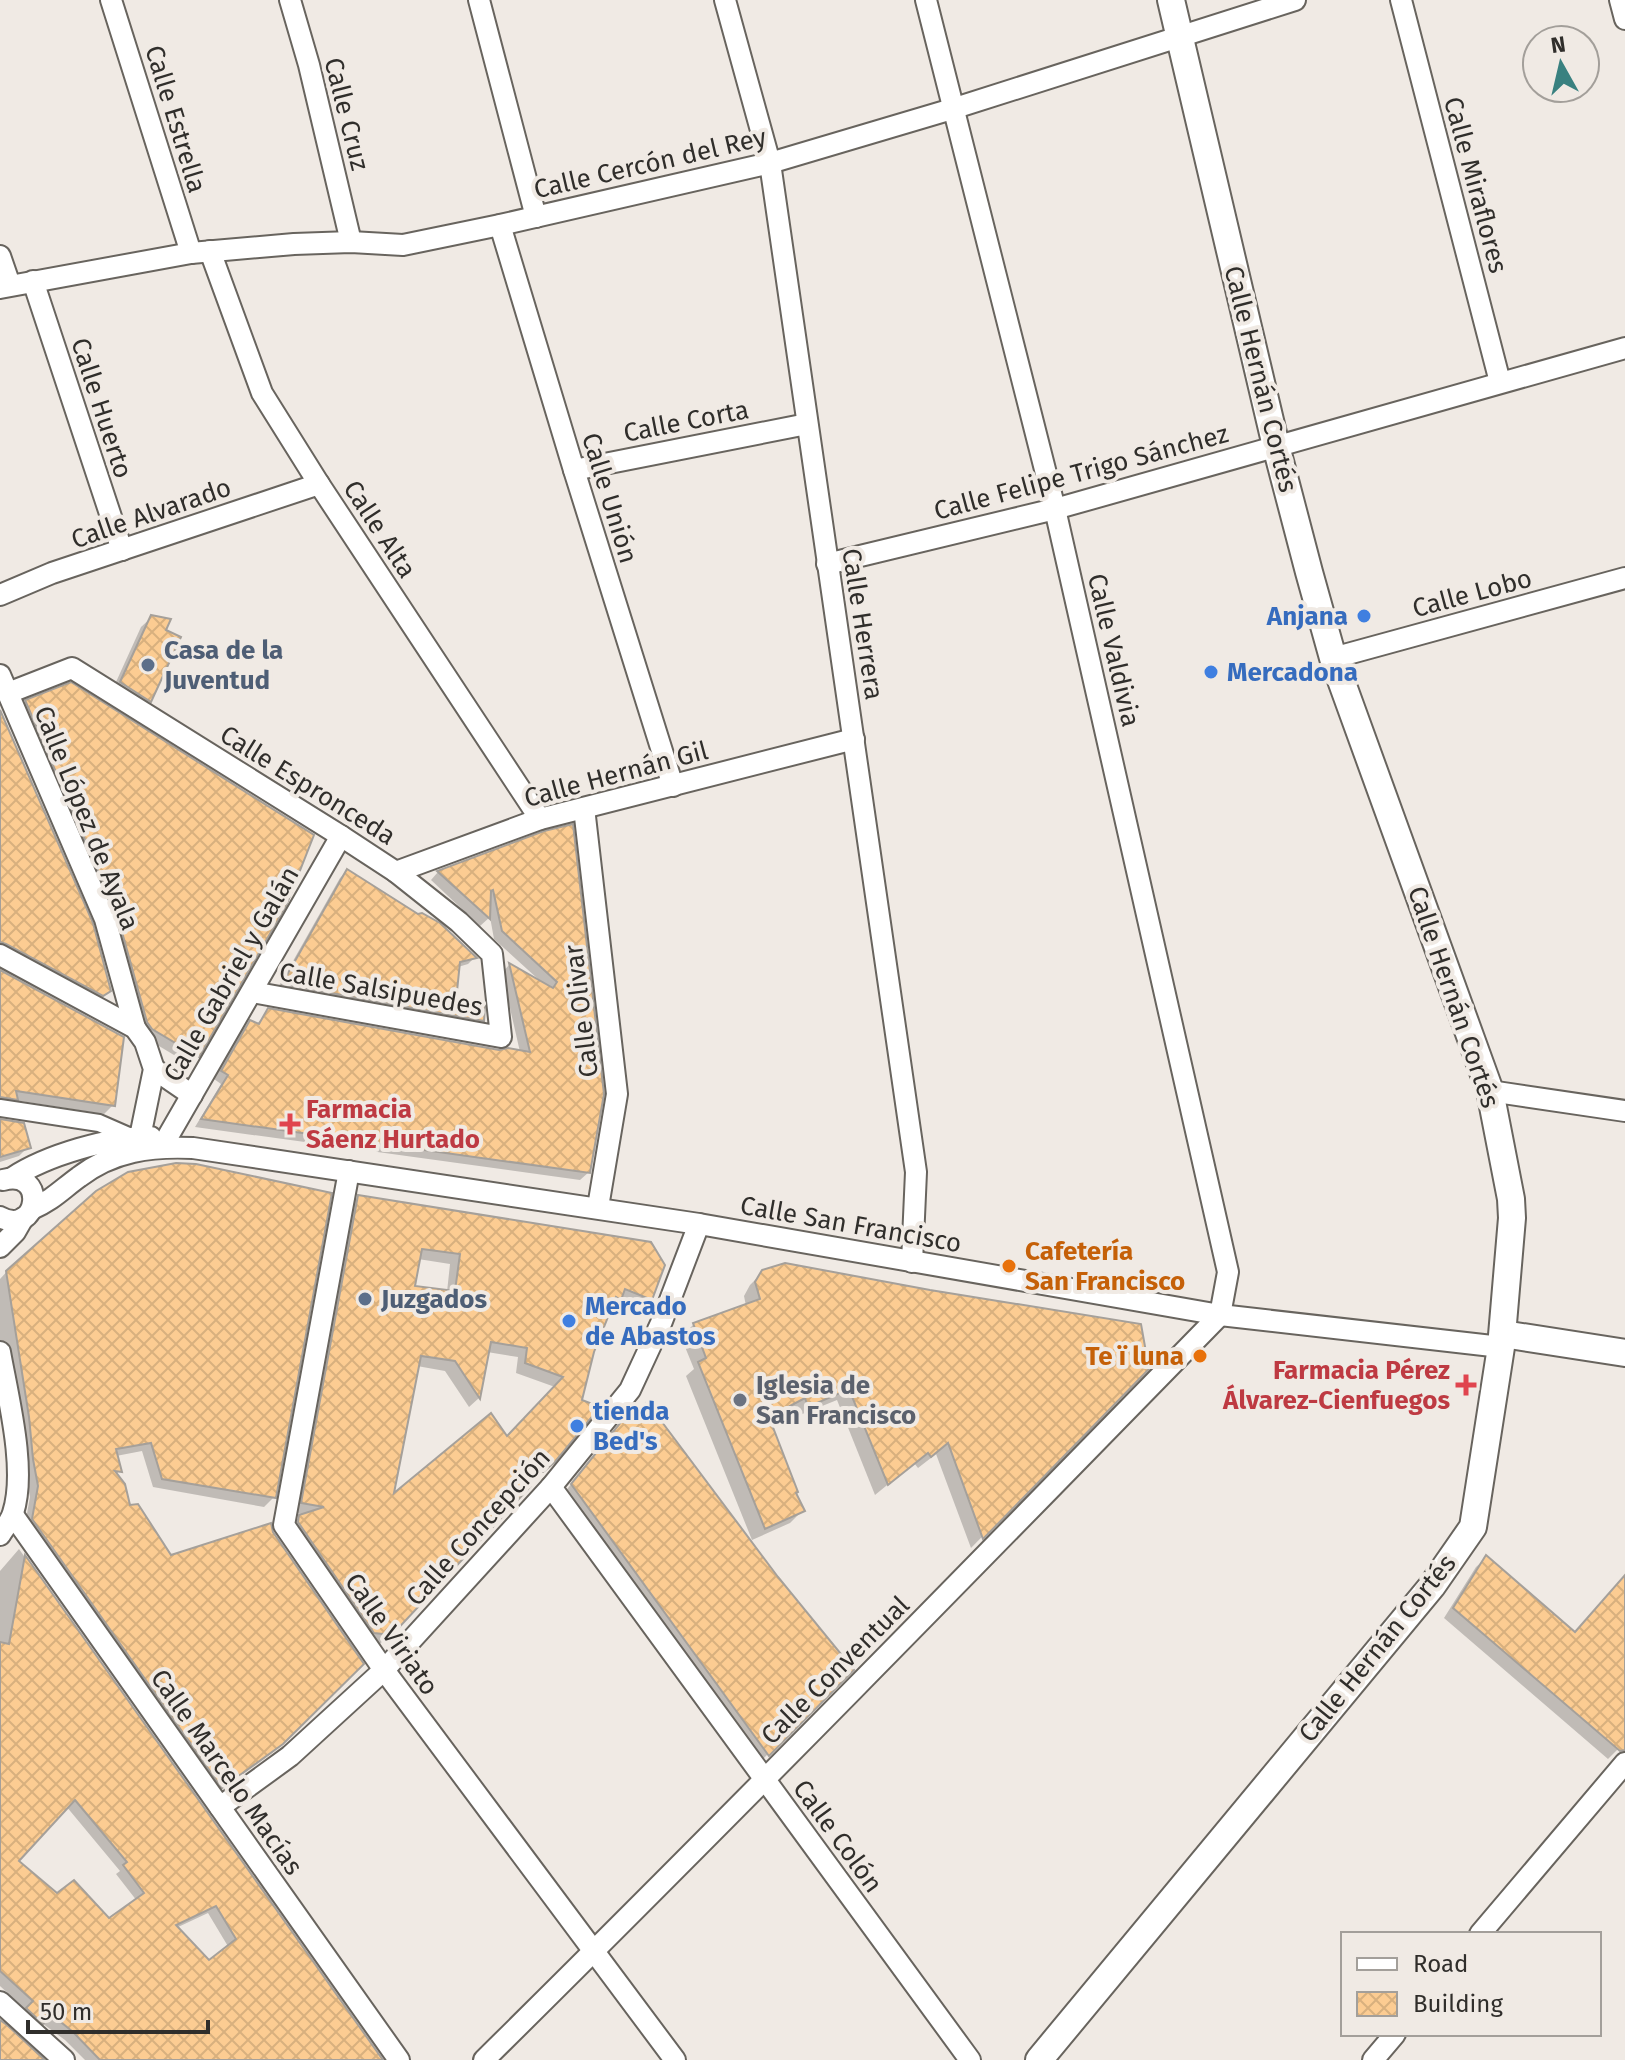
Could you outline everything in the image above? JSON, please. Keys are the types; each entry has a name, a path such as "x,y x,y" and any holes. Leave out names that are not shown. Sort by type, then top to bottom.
{"street":[{"name":"Calle Estrella","path":"111,0 201,252"},
{"name":"Calle Cruz","path":"290,0 309,65 351,242"},
{"path":"479,0 536,217"},
{"name":"Calle Herrera","path":"725,0 770,163 916,1172 912,1262"},
{"name":"Calle Valdivia","path":"926,0 1055,509 1228,1272 1220,1315"},
{"name":"Calle Hernán Cortés","path":"1039,2060 1432,1586 1473,1527 1502,1340 1512,1218 1490,1091 1333,658 1276,446 1171,0"},
{"name":"Calle Cercón del Rey","path":"5,287 201,252 351,242 403,245 536,217 770,163 1295,0"},
{"name":"Calle Miraflores","path":"1401,0 1500,382"},
{"path":"1620,0 1625,19"},
{"name":"Calle Unión","path":"500,225 673,786"},
{"name":"Calle Alta","path":"201,252 262,393 540,819"},
{"path":"0,256 5,287"},
{"name":"Calle Huerto","path":"33,281 122,550"},
{"name":"Calle Felipe Trigo Sánchez","path":"827,564 1055,509 1625,348"},
{"name":"Calle Corta","path":"574,470 807,424"},
{"name":"Calle Alvarado","path":"0,595 52,573 319,484"},
{"name":"Calle Lobo","path":"1333,658 1625,578"},
{"name":"Calle Espronceda","path":"4,684 72,668 396,872 459,922 492,954 501,1037"},
{"name":"Calle López de Ayala","path":"4,684 105,919 135,1028 145,1042 154,1069"},
{"name":"Calle Hernán Gil","path":"396,872 540,819 854,739"},
{"name":"Calle Olivar","path":"584,808 617,1094 598,1207"},
{"name":"Calle Gabriel y Galán","path":"167,1138 341,836"},
{"path":"0,955 135,1028"},
{"name":"Calle Salsipuedes","path":"252,992 501,1037"},
{"path":"136,1137 154,1069 192,1095"},
{"path":"1490,1091 1625,1111"},
{"path":"0,1108 99,1123 136,1137"},
{"path":"6,1180 28,1167 107,1140 167,1138 193,1148"},
{"path":"0,1217 10,1221 28,1214 52,1200 95,1165 121,1154 168,1147 193,1148"},
{"name":"Calle San Francisco","path":"193,1148 598,1207 1220,1315 1502,1340"},
{"name":"Calle Viriato","path":"349,1171 284,1525 384,1670 675,2060"},
{"path":"0,1247 15,1232 34,1203 31,1188 19,1179 6,1180"},
{"name":"Calle Concepción","path":"220,1807 290,1756 384,1670 551,1487 630,1390 662,1321 699,1224"},
{"name":"Calle Conventual","path":"484,2060 1220,1315"},
{"path":"1502,1340 1625,1353"},
{"path":"0,1352 18,1478 13,1515 0,1535"},
{"name":"Calle Colón","path":"551,1487 970,2060"},
{"name":"Calle Marcelo Macías","path":"13,1515 399,2060"},
{"path":"1482,1932 1625,1763"},
{"path":"0,2002 64,2060"},
{"path":"1373,2060 1393,2036"}],"building":[{"name":"Casa de la Juventud","path":"151,615 171,619 166,630 181,637 151,702 120,682"},
{"path":"71,682 314,835 286,906 199,1057 152,1029 147,1022 117,914 25,700"},
{"path":"0,710 93,923 111,991 103,996 0,942"},
{"path":"573,824 604,1094 590,1173 201,1119 228,1075 221,1071 250,1020 259,1024 268,1008 499,1050 508,1048 530,1052 509,963 553,988 557,982 502,931 493,890 490,919 437,871 544,831"},
{"path":"347,869 418,914 422,913 440,923 477,958 460,962 456,1001 485,1006 484,1021 282,984"},
{"path":"0,970 124,1037 115,1106 16,1091 18,1100 0,1097"},
{"path":"0,1119 24,1123 31,1148 0,1157"},
{"path":"176,1163 196,1164 332,1193 276,1498 162,1479 151,1443 116,1449 122,1472 115,1471 125,1484 130,1505 138,1504 171,1555 271,1523 273,1532 364,1664 283,1744 222,1788 32,1519 38,1486 6,1271 96,1191 128,1172"},
{"path":"358,1195 651,1242 665,1265 652,1300 625,1289 621,1300 616,1297 594,1352 582,1400 600,1407 555,1462 543,1472 530,1471 531,1486 392,1635 374,1633 298,1522 299,1515 324,1507 301,1503","holes":["422,1249 460,1254 455,1291 415,1286","491,1342 527,1348 525,1363 563,1377 507,1436 491,1413 394,1493 421,1356 455,1361 480,1399"]},
{"path":"785,1263 1141,1324 1149,1369 983,1539 948,1443 931,1457 928,1453 888,1485 849,1389 808,1407 805,1398 769,1417 805,1511 765,1529 698,1362 706,1358 693,1323 760,1299 755,1282 762,1270"},
{"path":"647,1402 778,1577 854,1670 769,1756 571,1484 625,1417 630,1419"},
{"path":"25,1555 383,2060 100,2060 51,2014 43,2024 26,2008 33,2001 0,1971 0,1642 9,1644","holes":["75,1800 127,1862 123,1865 144,1893 109,1918 74,1880 57,1893 19,1861","216,1906 236,1939 209,1960 176,1925"]},
{"path":"1486,1555 1575,1632 1625,1575 1625,1750 1620,1751 1453,1608"},
{"path":"0,2020 7,2025 45,2060 0,2060"}],"place":[{"name":"Anjana","path":"1364,616"},
{"name":"Casa de la Juventud","path":"148,665"},
{"name":"Mercadona","path":"1211,672"},
{"name":"Farmacia Sáenz Hurtado","path":"290,1124"},
{"name":"Cafetería San Francisco","path":"1009,1266"},
{"name":"Juzgados","path":"365,1299"},
{"name":"Mercado de Abastos","path":"569,1321"},
{"name":"Te ï luna","path":"1200,1356"},
{"name":"Farmacia Pérez Álvarez-Cienfuegos","path":"1466,1385"},
{"name":"Iglesia de San Francisco","path":"740,1400"},
{"name":"tienda Bed's","path":"577,1426"}]}
